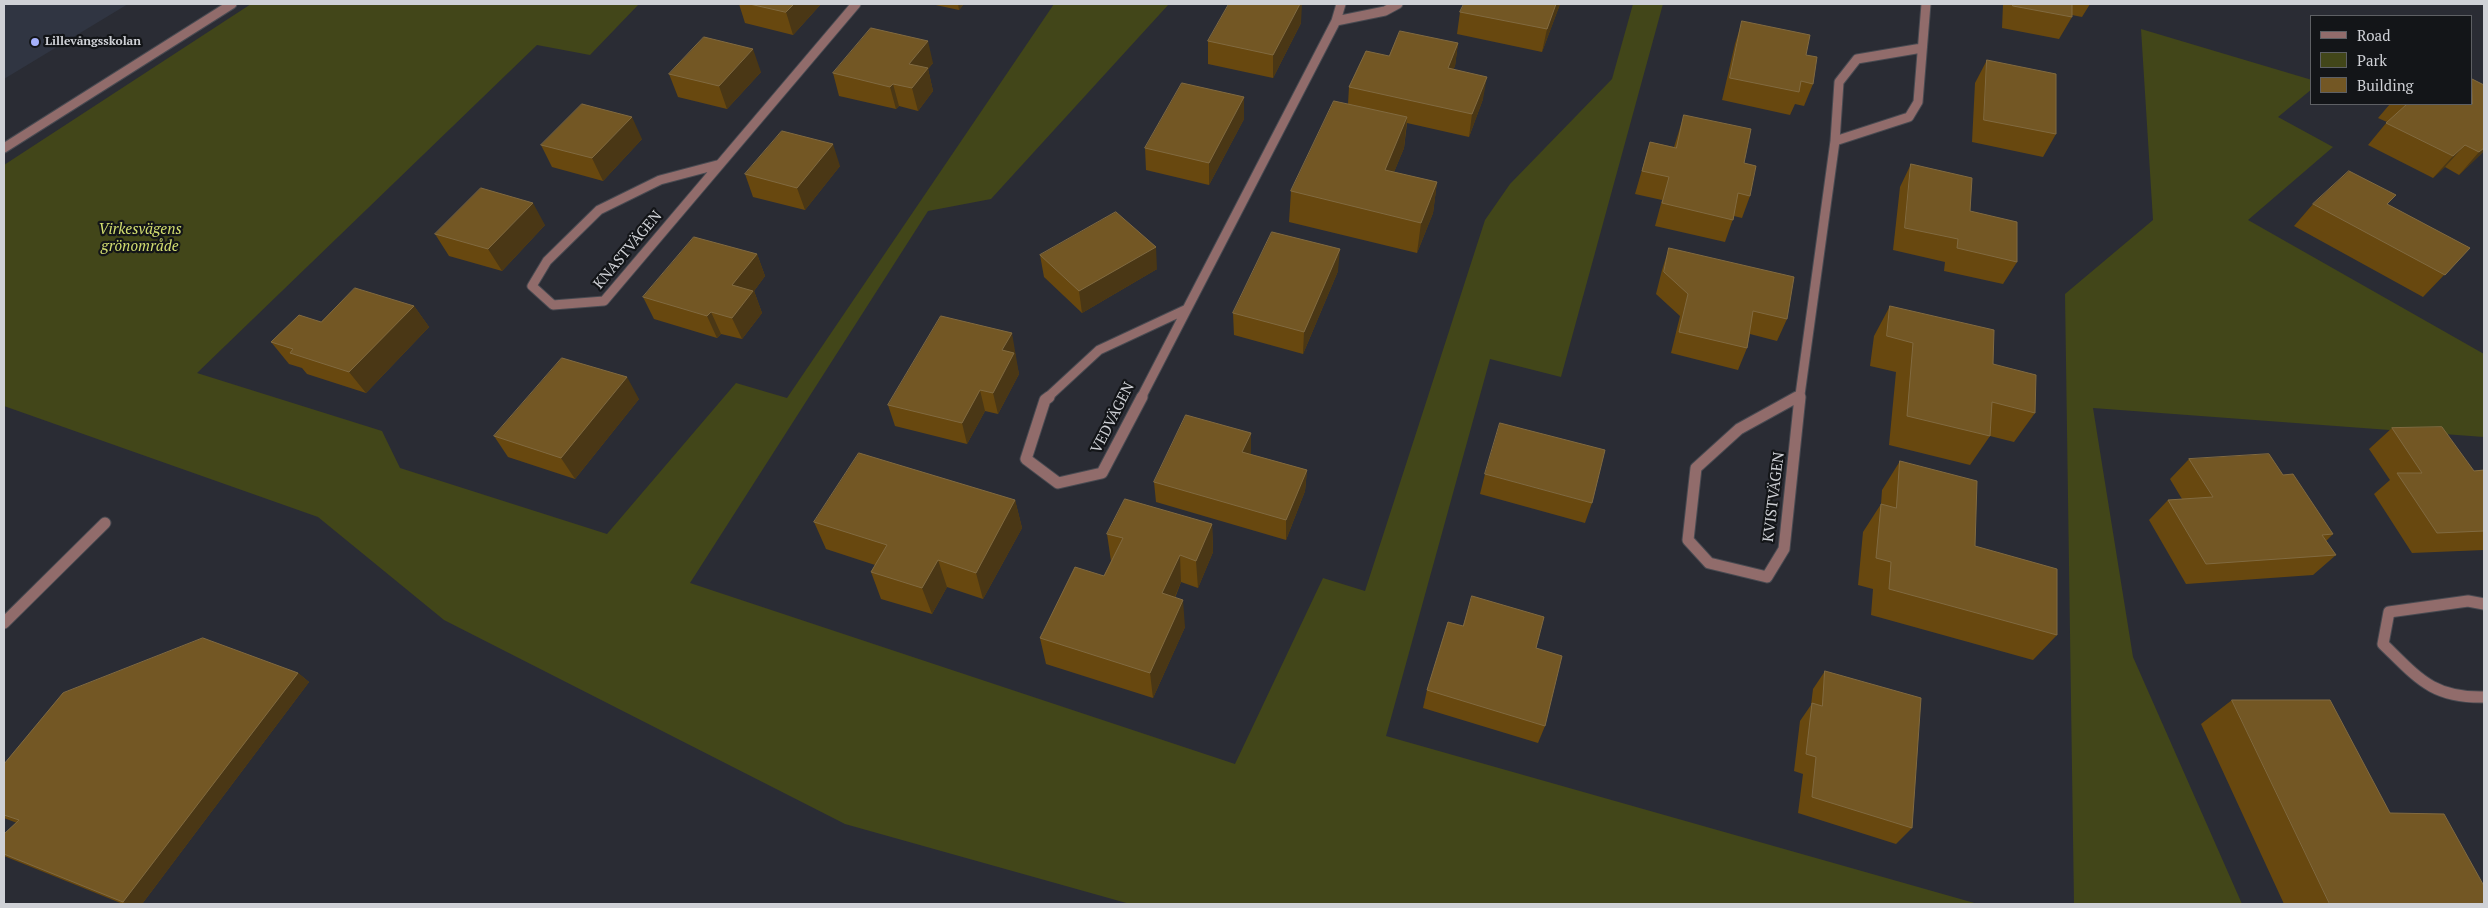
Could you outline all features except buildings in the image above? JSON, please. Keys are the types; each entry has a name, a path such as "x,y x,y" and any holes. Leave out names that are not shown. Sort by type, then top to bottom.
{"street":[{"path":"4,148 232,4"},
{"name":"KNASTVÄGEN","path":"717,165 660,180 599,210 548,261 532,286 553,305 604,301 717,165 856,4"},
{"name":"VEDVÄGEN","path":"1187,309 1099,350 1059,387 1046,400 1026,458 1058,483 1102,472 1187,309 1336,21 1342,4"},
{"path":"1336,21 1385,11 1398,4"},
{"path":"1835,141 1910,117 1918,102 1926,4"},
{"name":"KVISTVÄGEN","path":"1800,396 1739,429 1696,468 1688,540 1709,563 1767,577 1784,549 1800,396 1835,141 1839,82 1856,59 1922,48"},
{"path":"4,623 105,523"},
{"path":"2484,604 2468,601 2389,612 2383,644 2430,689 2465,698 2484,697"}],"shaded area":[{"name":"Lillevångsskolan","path":"4,4 128,4 4,79"}],"green space":[{"name":"Virkesvägens grönområde","path":"251,4 639,4 590,55 537,45 197,373 382,431 400,468 607,534 736,383 787,398 1054,4 1169,4 991,199 928,211 690,583 1235,764 1323,578 1365,591 1485,220 1510,184 1612,79 1633,4 1663,4 1561,377 1490,359 1386,736 1978,904 1130,904 845,824 444,620 318,517 4,406 4,165"},
{"path":"2141,29 2310,79 2310,91 2278,117 2333,147 2248,220 2484,354 2484,437 2093,408 2133,657 2242,904 2074,904 2065,294 2153,220"}],"place":[{"name":"Lillevångsskolan","path":"35,42"}]}
